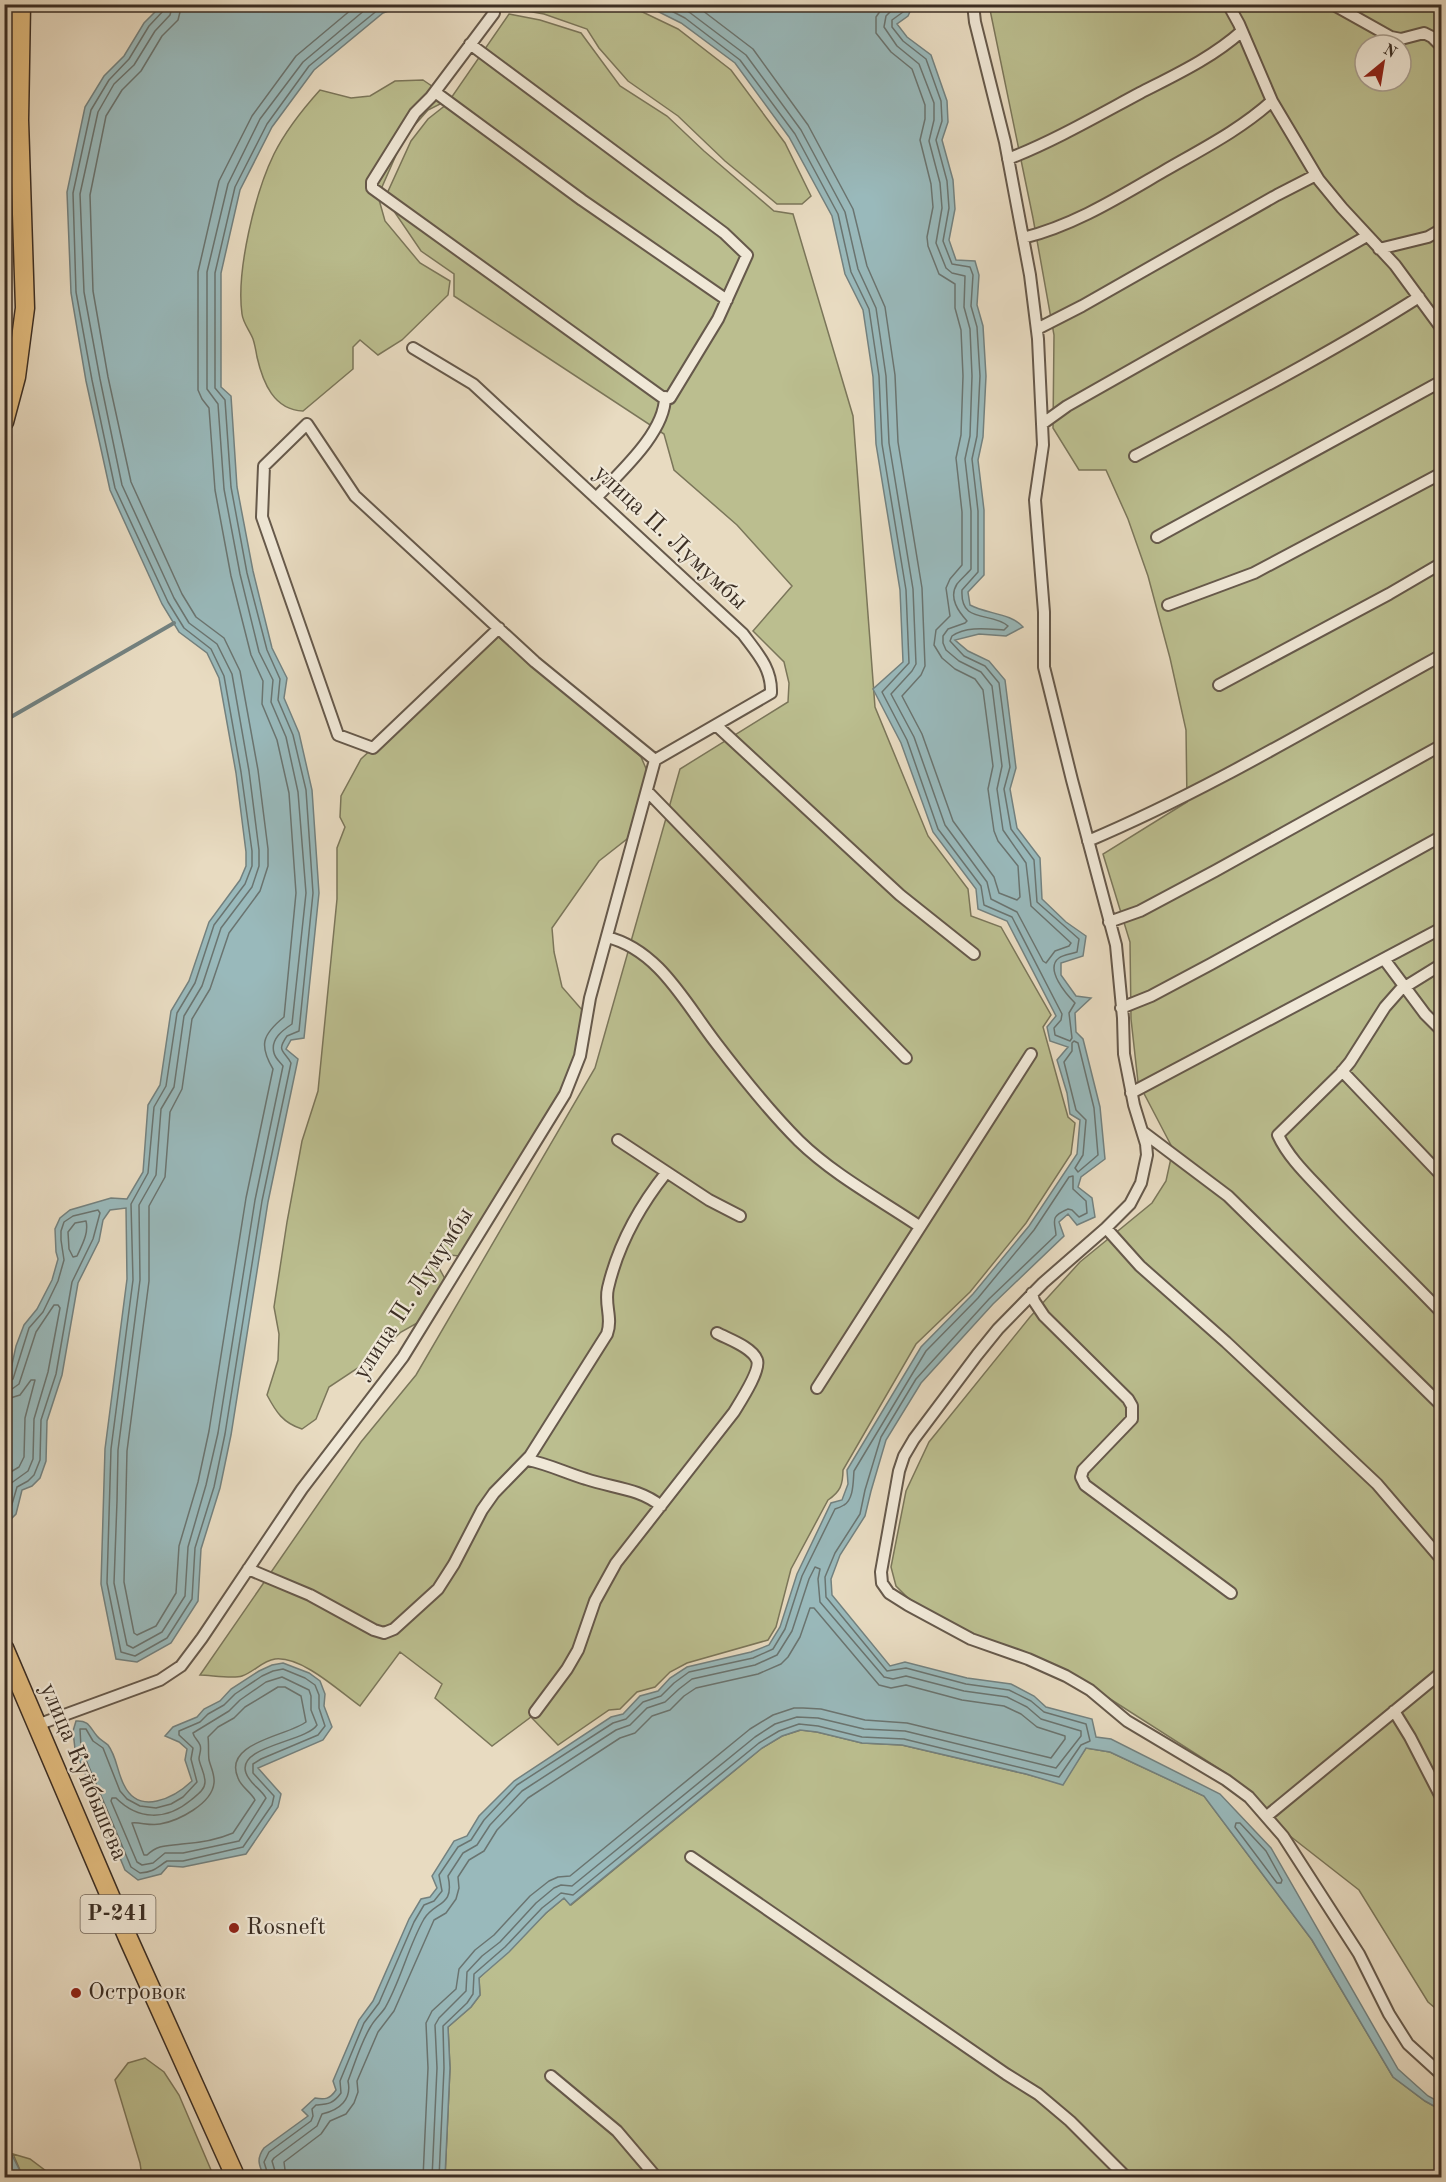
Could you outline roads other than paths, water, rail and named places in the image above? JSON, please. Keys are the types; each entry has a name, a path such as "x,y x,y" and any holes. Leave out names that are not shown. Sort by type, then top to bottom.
{"highway":[{"path":"4,422 16,377 25,308 19,120 21,4"},
{"name":"улица Куйбышева","path":"4,1648 128,1938 236,2178"}],"street":[{"path":"973,4 975,22 1008,159 1030,275 1037,328 1043,445 1035,500 1044,612 1044,667 1116,945 1124,1054 1131,1093 1147,1155 1141,1183 1130,1204 1032,1293 976,1355 914,1439 904,1456 899,1471 881,1572 882,1583 889,1593 971,1639 1050,1669 1074,1681 1107,1703 1127,1721 1226,1780 1249,1797 1283,1836 1359,1954 1389,2014 1408,2044 1442,2075"},
{"path":"1228,4 1272,101 1316,175 1367,236 1395,265 1440,325"},
{"path":"1332,4 1391,37 1401,39 1424,33 1442,46"},
{"path":"470,45 741,247 747,255 718,319 670,398 662,397 372,188 372,182 415,113 435,92 470,45 494,13"},
{"path":"1432,37 1442,29"},
{"path":"1008,159 1040,146 1200,62 1242,32"},
{"path":"435,92 727,300"},
{"path":"1023,238 1069,224 1100,207 1246,123 1272,101"},
{"path":"1037,328 1082,306 1316,175"},
{"path":"1379,249 1428,237 1442,229"},
{"path":"1042,424 1066,406 1367,236"},
{"path":"1135,456 1286,374 1419,297"},
{"name":"улица П. Лумумбы","path":"37,1725 160,1680 181,1666 302,1490 403,1357 565,1094 580,1056 590,998 656,760 771,693 771,681 766,664 743,634 473,384 413,348"},
{"path":"1157,537 1442,381"},
{"path":"596,498 641,448 660,421 665,407 665,397"},
{"path":"499,628 373,748 338,735 262,517 264,466 307,423 355,496 499,628 535,662 656,760"},
{"path":"1168,604 1254,573 1442,473"},
{"path":"1219,685 1389,594 1442,562"},
{"path":"1088,841 1230,774 1442,655"},
{"path":"716,725 774,776 900,895 974,954"},
{"path":"1109,922 1140,911 1442,745"},
{"path":"647,791 906,1058"},
{"path":"1121,1008 1151,996 1211,964 1442,836"},
{"path":"1131,1093 1442,928"},
{"path":"607,938 635,948 667,976 717,1044 776,1117 801,1142 839,1173 919,1226"},
{"path":"1384,959 1425,1014 1442,1031"},
{"path":"1442,964 1406,987 1385,1007 1342,1071 1278,1135 1284,1148 1303,1171 1358,1230 1442,1313"},
{"path":"817,1388 1031,1054"},
{"path":"1342,1071 1442,1176"},
{"path":"1142,1132 1192,1167 1228,1197 1442,1406"},
{"path":"618,1140 709,1200 740,1216"},
{"path":"248,1569 310,1595 374,1630 384,1633 394,1629 442,1584 482,1510 494,1493 528,1460 607,1334 611,1324 607,1297 617,1260 635,1215 666,1173"},
{"path":"1106,1228 1140,1266 1226,1341 1377,1484 1442,1560"},
{"path":"1032,1293 1034,1301 1044,1316 1128,1399 1132,1406 1131,1419 1083,1470 1081,1477 1085,1485 1231,1593"},
{"path":"535,1712 578,1650 595,1601 616,1563 734,1412 748,1390 758,1364 756,1358 750,1351 717,1333"},
{"path":"528,1460 638,1492 661,1506"},
{"path":"1267,1816 1442,1672"},
{"path":"1394,1711 1442,1799"},
{"path":"691,1857 1006,2074 1031,2088 1070,2121 1127,2178"},
{"path":"551,2076 617,2130 657,2178"}],"water":[{"path":"162,5 404,5 383,13 314,70 272,127 240,190 221,273 221,387 231,396 237,487 253,571 272,648 287,678 284,698 299,733 312,790 319,893 304,1038 291,1040 286,1049 298,1059 268,1202 231,1435 220,1488 201,1549 198,1601 171,1643 137,1662 116,1659 101,1584 105,1449 127,1279 126,1208 110,1210 103,1220 99,1241 78,1283 62,1375 47,1421 46,1461 40,1478 32,1486 22,1490 16,1514 5,1525 4,1382 11,1369 24,1325 37,1309 52,1280 58,1259 55,1229 60,1218 70,1210 111,1198 127,1199 143,1172 148,1105 160,1085 171,1011 189,981 209,922 240,880 246,866 236,773 219,678 207,653 179,632 162,604 110,490 86,381 71,293 67,192 85,107 104,76 124,56 144,23"},
{"path":"645,5 913,5 908,16 897,24 907,37 931,55 947,101 948,122 942,140 953,180 955,209 949,240 956,260 975,261 979,275 977,305 983,326 986,376 983,437 978,460 984,510 984,575 968,592 970,605 1005,616 1023,627 1006,636 979,634 955,640 968,651 989,661 1005,680 1016,768 1010,789 1017,828 1040,858 1042,899 1066,922 1086,936 1083,956 1061,963 1061,975 1076,996 1091,998 1075,1013 1076,1032 1083,1039 1100,1107 1105,1159 1081,1177 1078,1187 1092,1198 1095,1217 1077,1225 1068,1214 1059,1222 1064,1236 993,1304 921,1383 886,1440 865,1516 840,1555 831,1579 832,1595 890,1666 905,1662 967,1678 1011,1684 1034,1696 1046,1707 1092,1719 1096,1737 1111,1739 1220,1794 1271,1848 1398,2069 1428,2096 1441,2103 1441,2110 1393,2077 1312,1940 1204,1796 1110,1752 1086,1748 1063,1785 902,1745 862,1743 800,1730 782,1736 762,1748 570,1905 564,1898 479,1978 480,1995 471,2007 448,2027 450,2068 445,2177 264,2177 259,2159 264,2148 308,2116 302,2110 315,2098 327,2098 336,2090 333,2081 359,2020 373,2001 409,1919 421,1899 430,1897 437,1888 432,1876 454,1841 467,1836 479,1816 514,1781 611,1717 623,1714 640,1696 658,1691 670,1678 687,1667 751,1652 769,1645 780,1627 797,1574 831,1503 842,1500 848,1484 847,1470 921,1347 973,1294 1029,1226 1077,1154 1080,1120 1070,1114 1067,1093 1057,1060 1068,1047 1050,1041 1047,1027 1056,1016 1007,921 978,909 976,889 933,832 901,743 873,689 903,662 900,590 876,444 873,377 863,310 845,274 832,216 789,137 735,63 681,23"},
{"path":"283,1663 309,1673 320,1681 325,1694 324,1706 332,1727 323,1740 258,1768 281,1794 278,1807 246,1854 183,1867 168,1866 161,1874 138,1880 125,1870 75,1749 73,1731 76,1721 87,1723 108,1745 130,1794 138,1800 157,1801 176,1793 192,1781 185,1760 187,1749 179,1742 165,1736 173,1727 197,1717 204,1709 220,1701 231,1689 259,1671"},
{"path":"4,2139 23,2177 5,2177"}],"waterway":[{"path":"4,721 174,623"}],"place":[{"name":"Rosneft","path":"234,1928"},
{"name":"Островок","path":"76,1993"}]}
